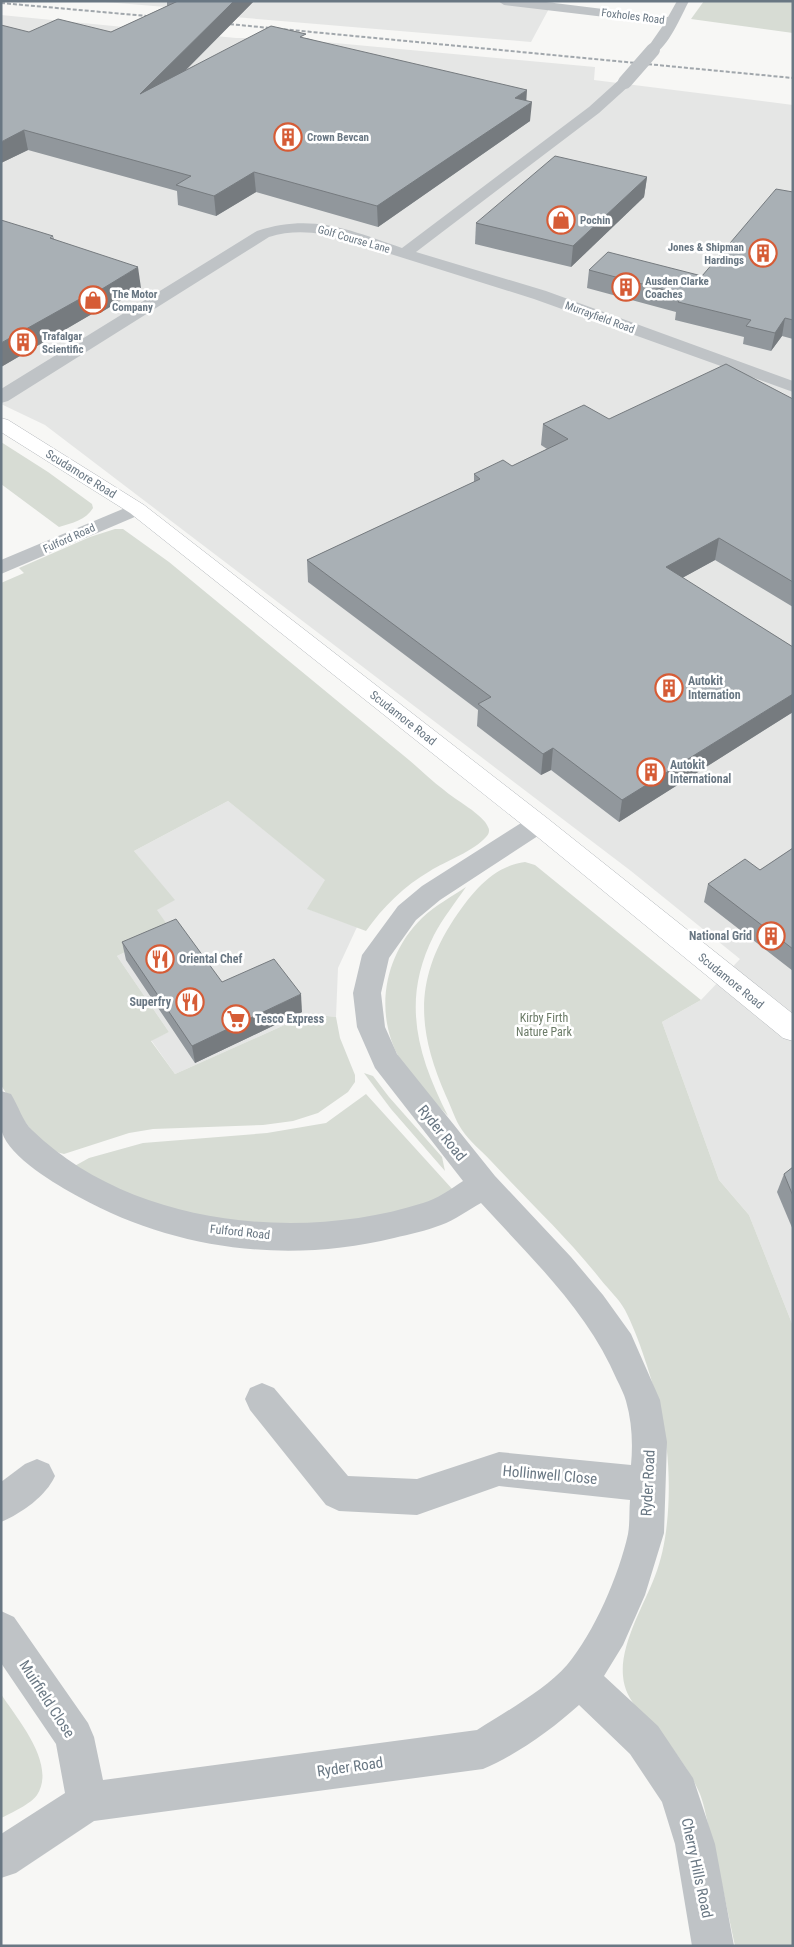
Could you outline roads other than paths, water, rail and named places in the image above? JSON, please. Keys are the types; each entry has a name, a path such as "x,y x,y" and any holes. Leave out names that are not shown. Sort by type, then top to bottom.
{"street":[{"name":"Foxholes Road","path":"504,1 673,21"},
{"name":"Golf Course Lane","path":"1,398 263,234 276,229 293,226 321,228 404,254 594,110 625,82 653,50 673,21 683,1"},
{"name":"Murrayfield Road","path":"404,254 540,295 793,387"},
{"name":"Scudamore Road","path":"1,424 137,508 538,824 793,1030"},
{"name":"Fulford Road","path":"1,568 137,508"},
{"name":"Ryder Road","path":"1,1858 87,1802 483,1749 543,1711 580,1679 610,1632 632,1582 646,1533 650,1442 644,1400 619,1345 591,1306 560,1267 484,1185 385,1060 371,1027 367,992 376,955 407,913 431,893 538,824"},
{"name":"Fulford Road","path":"1,1103 11,1145 112,1200 166,1221 226,1234 300,1237 365,1230 432,1215 484,1185"},
{"name":"Hollinwell Close","path":"262,1399 339,1493 417,1498 499,1469 648,1484"},
{"path":"1,1504 37,1476"},
{"name":"Muirfield Close","path":"1,1630 74,1737 87,1802"},
{"name":"Cherry Hills Road","path":"580,1679 644,1740 679,1792 695,1844 714,1946"}],"railway":[{"path":"1,3 158,17"},
{"path":"218,23 793,78"}],"place":[{"name":"Crown Bevcan","path":"288,137"},
{"name":"Pochin","path":"561,220"},
{"name":"Jones & Shipman Hardings","path":"763,253"},
{"name":"Ausden Clarke Coaches","path":"626,287"},
{"name":"The Motor Company","path":"93,300"},
{"name":"Trafalgar Scientific","path":"23,342"},
{"name":"Autokit Internation","path":"669,688"},
{"name":"Autokit International","path":"651,772"},
{"name":"National Grid","path":"771,936"},
{"name":"Oriental Chef","path":"160,959"},
{"name":"Superfry","path":"190,1002"},
{"name":"Tesco Express","path":"236,1019"}],"park label":[{"name":"Kirby Firth Nature Park","path":"544,1025"}]}
